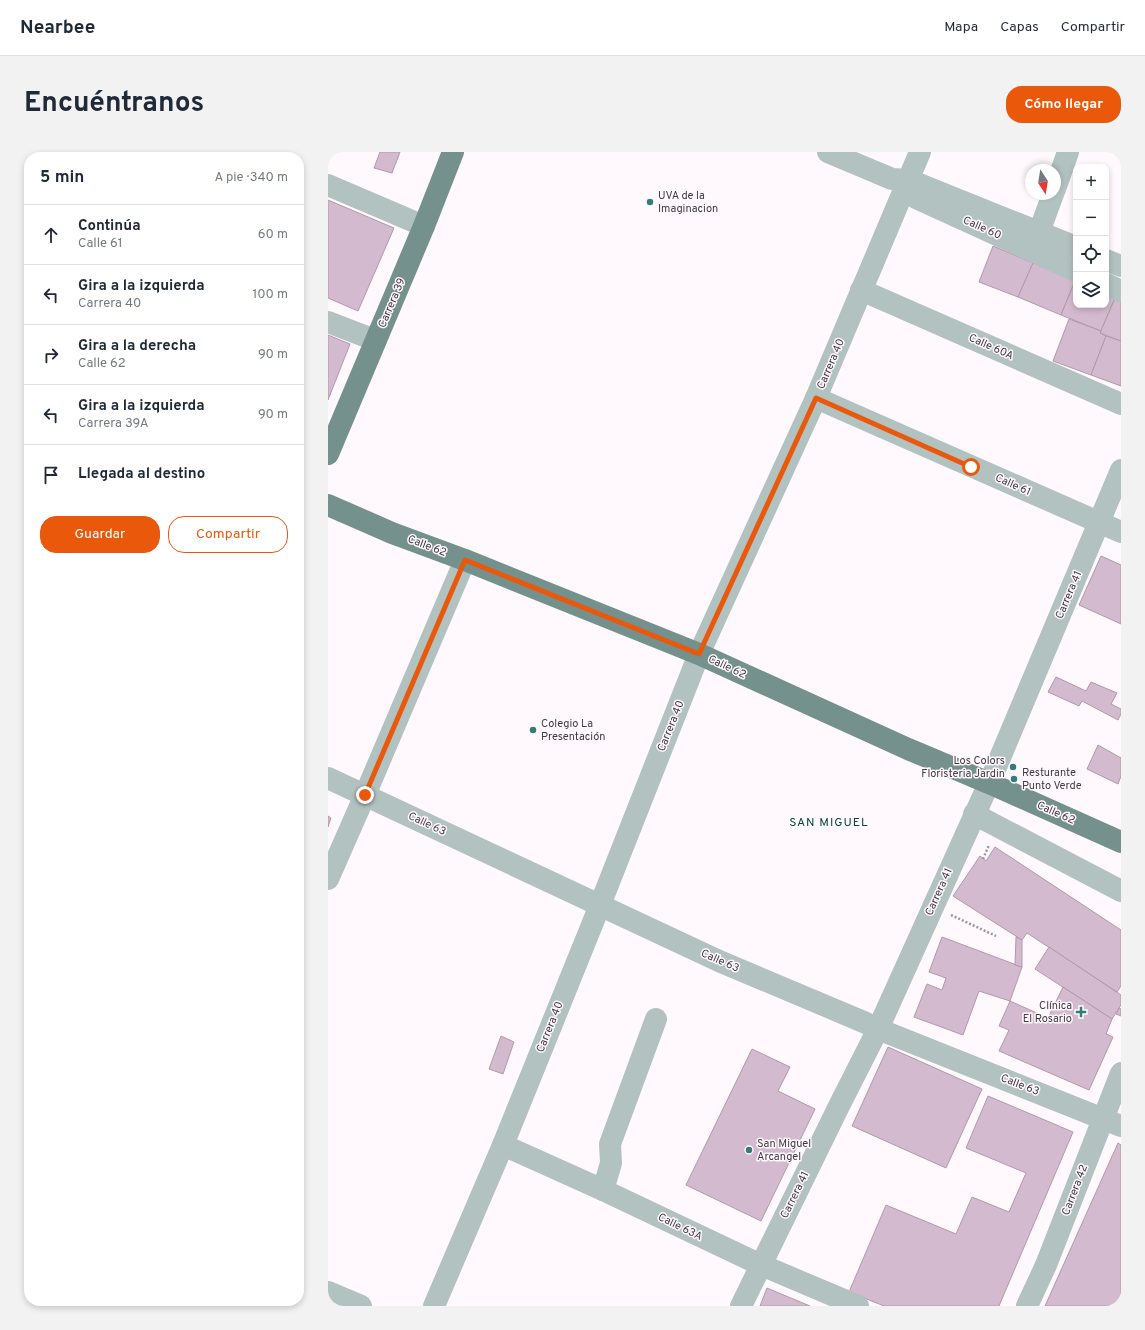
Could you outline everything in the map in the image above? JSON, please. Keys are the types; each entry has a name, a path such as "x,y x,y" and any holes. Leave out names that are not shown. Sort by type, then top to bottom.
{"main road":[{"name":"Carrera 39","path":"328,454 424,226 453,152"},
{"name":"Calle 62","path":"328,505 392,533 465,560 699,654 908,749 989,783 1121,842"}],"street":[{"name":"Calle 60","path":"828,152 1036,242 1073,269"},
{"name":"Carrera 40","path":"434,1306 503,1145 699,654 816,398 861,290 902,184 920,152"},
{"path":"1061,172 1068,152"},
{"path":"328,185 424,226"},
{"path":"1036,242 1051,200"},
{"name":"Calle 60","path":"1036,242 1073,247"},
{"path":"1109,261 1121,266"},
{"path":"1109,285 1121,291"},
{"name":"Calle 60A","path":"861,290 1121,404"},
{"path":"328,322 376,340"},
{"name":"Calle 61","path":"816,398 1121,532"},
{"name":"Carrera 41","path":"741,1306 878,1029 989,783 1100,523 1121,470"},
{"path":"328,879 465,560"},
{"name":"Calle 63","path":"328,778 719,961 878,1029 1112,1122"},
{"path":"974,814 1121,891"},
{"path":"603,1190 611,1163 610,1144 656,1019"},
{"name":"Carrera 42","path":"1027,1306 1112,1122 1121,1073"},
{"name":"Calle 63A","path":"503,1145 603,1190 761,1266 858,1306"},
{"path":"328,1292 361,1306"}],"path":[{"path":"950,914 996,936"}],"building":[{"path":"380,152 400,152 392,173 374,168"},
{"path":"328,200 394,228 358,311 328,298"},
{"path":"993,246 1033,263 1018,297 979,282"},
{"path":"1033,263 1073,280 1073,286 1061,315 1018,297"},
{"path":"1073,286 1073,308 1109,308 1109,295 1115,298 1101,331 1061,315"},
{"path":"1115,298 1121,300 1121,341 1100,333"},
{"path":"1069,319 1101,331 1100,333 1106,336 1091,375 1053,361"},
{"path":"328,335 350,344 328,400"},
{"path":"1106,336 1121,341 1121,386 1091,375"},
{"path":"1101,556 1121,565 1121,624 1079,605"},
{"path":"1056,677 1086,691 1091,682 1117,693 1111,704 1121,709 1121,714 1118,720 1082,701 1079,706 1048,692"},
{"path":"1098,745 1121,758 1121,776 1118,784 1087,769"},
{"path":"328,816 331,818 328,827"},
{"path":"995,847 1121,930 1121,986 1117,992 1027,933 1022,940 953,896 980,856 986,861"},
{"path":"942,937 1022,967 1010,1001 979,991 963,1035 914,1017 927,984 942,990 946,978 929,972"},
{"path":"1016,937 1022,940 1022,967 1015,965"},
{"path":"1049,947 1121,995 1121,1005 1112,1019 1035,969"},
{"path":"1063,987 1112,1019 1106,1034 1113,1037 1089,1090 999,1051 1009,1030 999,1026 1010,1001 1048,1018"},
{"path":"1119,1008 1121,1009 1121,1016 1116,1014"},
{"path":"501,1036 514,1042 503,1074 489,1069"},
{"path":"888,1047 982,1089 946,1168 852,1126"},
{"name":"San Miguel Arcangel","path":"752,1049 790,1067 778,1091 815,1109 761,1221 686,1185"},
{"path":"988,1096 1073,1132 999,1306 884,1306 849,1292 886,1205 956,1234 972,1197 1009,1212 1026,1173 966,1148"},
{"path":"1118,1143 1121,1145 1121,1306 1045,1306"},
{"path":"767,1288 810,1306 760,1306"}],"place":[{"name":"UVA de la Imaginacion","path":"650,202"},
{"name":"Colegio La Presentación","path":"533,730"},
{"name":"Los Colors Floristeria Jardin","path":"1013,767"},
{"name":"Resturante Punto Verde","path":"1014,779"},
{"name":"Clínica El Rosario","path":"1081,1012"},
{"name":"San Miguel Arcangel","path":"749,1150"}],"district":[{"name":"SAN MIGUEL","path":"829,823"}],"route":[{"path":"365,795 465,560 699,654 816,398 971,467"}]}
